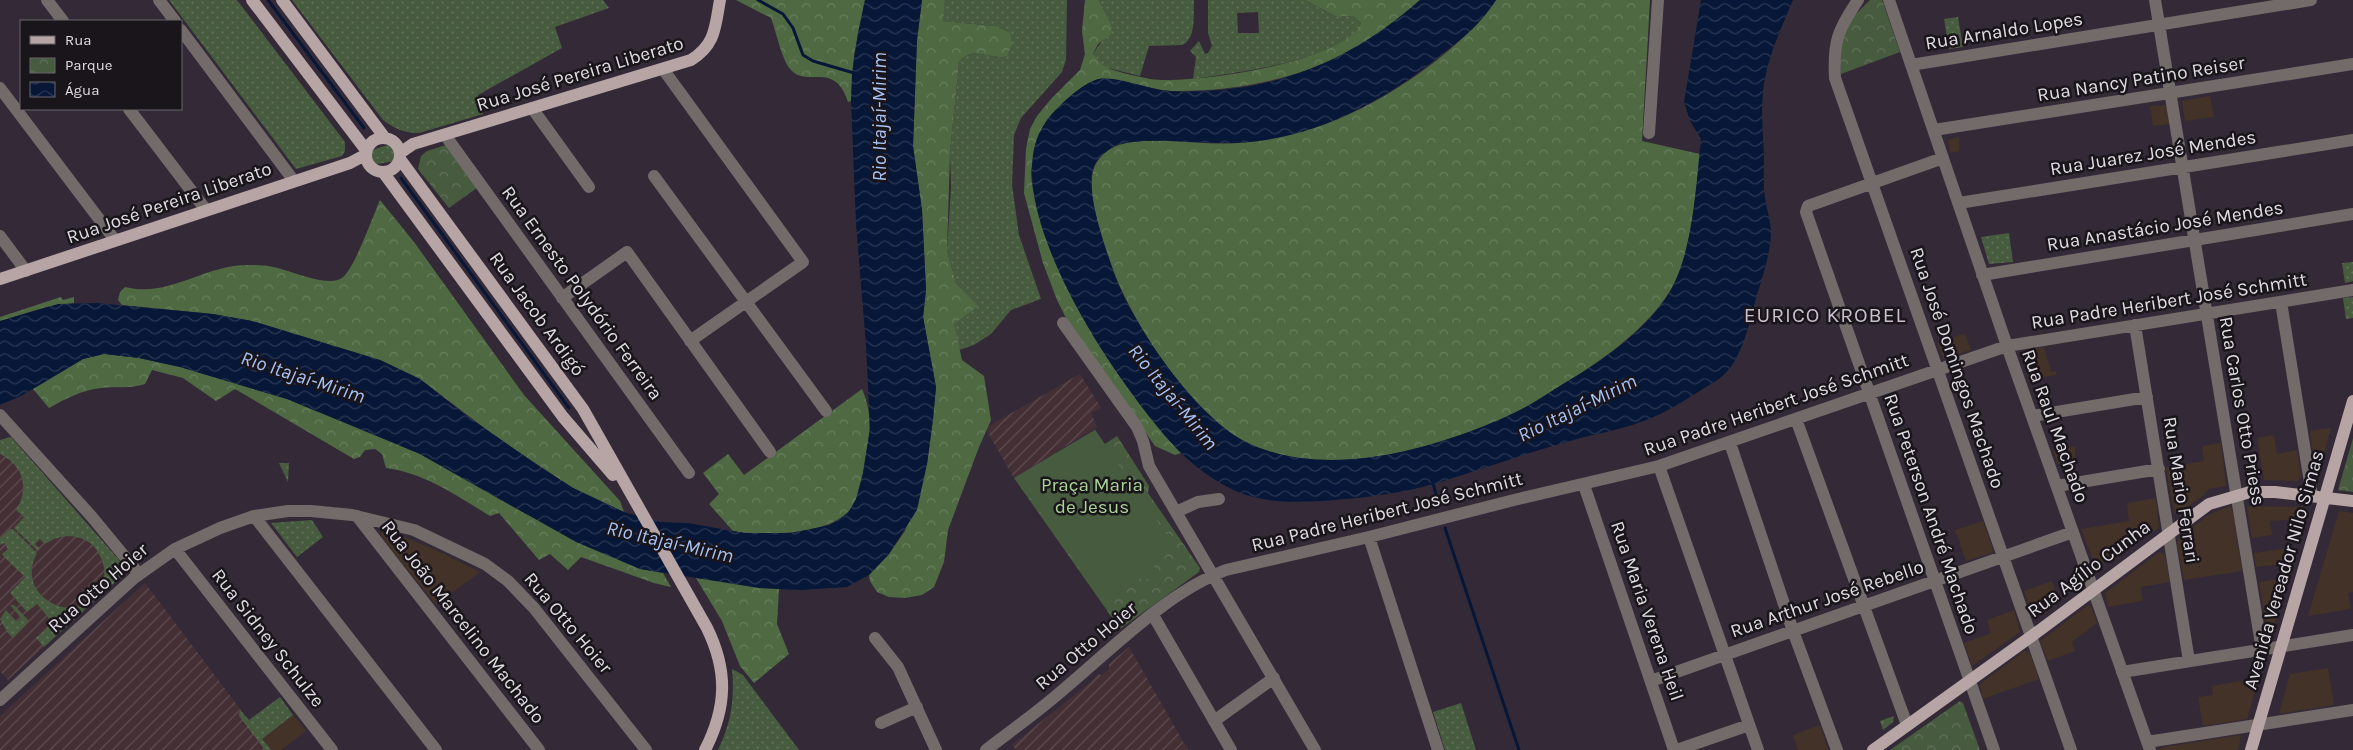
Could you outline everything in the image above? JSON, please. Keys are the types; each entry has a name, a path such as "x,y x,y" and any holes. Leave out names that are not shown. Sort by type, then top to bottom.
{"main road":[{"path":"252,0 367,157 383,172 396,167 395,148 371,142 367,157"},
{"name":"Rua Jacob Ardigó","path":"282,0 395,148 569,389 694,606 715,645 722,676 721,708 716,727 708,746 699,750"},
{"name":"Rua José Pereira Liberato","path":"395,148 446,135 682,64 706,50 714,35 720,0"},
{"name":"Rua José Pereira Liberato","path":"0,279 367,157"},
{"name":"Rua Jacob Ardigó","path":"383,172 563,417 636,503"},
{"name":"Avenida Vereador Nilo Simas","path":"2251,750 2282,646 2318,496 2353,401"},
{"name":"Rua Agílio Cunha","path":"1872,750 1970,681 2205,506 2238,495 2275,492 2353,501"}],"street":[{"path":"47,0 62,20"},
{"path":"158,0 174,20"},
{"path":"1649,133 1658,0"},
{"name":"Rua José Domingos Machado","path":"1858,0 1841,26 1836,40 1834,49 1835,78 2071,750"},
{"name":"Rua Raul Machado","path":"1889,0 1982,275 2148,746"},
{"name":"Rua Carlos Otto Priess","path":"2155,0 2207,314 2210,321 2262,650"},
{"name":"Rua Arnaldo Lopes","path":"1911,65 2159,24 2233,6 2311,0"},
{"path":"182,31 294,180"},
{"name":"Rua Nancy Patino Reiser","path":"1934,130 2353,64"},
{"path":"663,69 803,262 690,341"},
{"path":"0,88 115,240"},
{"path":"532,108 589,187"},
{"path":"130,110 206,210"},
{"name":"Rua Ernesto Polydório Ferreira","path":"446,135 689,473"},
{"name":"Rua Juarez José Mendes","path":"1959,203 2353,140"},
{"path":"1872,184 1943,158"},
{"path":"654,176 826,411"},
{"name":"Rua Peterson André Machado","path":"1872,184 1808,206 1806,212 1994,750"},
{"name":"Rua Anastácio José Mendes","path":"1982,275 2353,214"},
{"path":"0,236 26,271"},
{"path":"562,298 627,252 770,452"},
{"name":"Rua Padre Heribert José Schmitt","path":"1213,574 1660,466 2007,346 2353,290"},
{"path":"2281,302 2318,496"},
{"path":"1063,323 1137,427 1149,466 1315,750"},
{"name":"Rua Mario Ferrari","path":"2136,325 2189,661"},
{"path":"2032,416 2147,397"},
{"path":"0,415 139,574"},
{"path":"1796,419 1907,725"},
{"path":"1730,442 1793,631 1837,750"},
{"path":"1660,466 1758,750"},
{"path":"2057,486 2159,469"},
{"name":"Rua Maria Verena Heil","path":"1584,485 1676,750"},
{"path":"1176,512 1198,502 1219,499"},
{"name":"Rua Otto Hoier","path":"0,700 139,574 175,549 211,532 254,516 304,511 357,516 414,530 460,550 498,573 534,608 646,750"},
{"path":"254,516 436,750"},
{"name":"Rua João Marcelino Machado","path":"357,516 539,750"},
{"name":"Rua Arthur José Rebello","path":"1651,681 2073,532"},
{"path":"1370,537 1438,750"},
{"name":"Rua Sidney Schulze","path":"175,549 332,750"},
{"name":"Rua Otto Hoier","path":"986,750 1063,690 1107,650 1152,615 1204,578 1213,574"},
{"path":"1152,615 1231,750"},
{"path":"2122,672 2353,635"},
{"path":"875,638 898,667 936,750"},
{"path":"1214,721 1274,678"},
{"path":"881,722 917,707"},
{"path":"2148,746 2258,725 2353,710"},
{"path":"1676,750 1749,725"}],"shaded area":[{"path":"2210,96 2214,117 2185,121 2182,101"},
{"path":"2167,105 2170,124 2153,126 2150,106"},
{"path":"1959,137 1959,151 1950,153 1948,140"},
{"path":"1965,333 1971,350 1943,359 1937,343"},
{"path":"2044,347 2051,372 2056,371 2056,375 2028,380 2021,351"},
{"path":"1080,374 1101,408 1091,413 1097,427 1014,478 985,428"},
{"path":"2331,428 2320,468 2315,467 2310,431"},
{"path":"2274,435 2277,454 2297,450 2301,477 2298,481 2264,480 2257,438"},
{"path":"11,437 126,568 124,574 8,680 0,671 0,440"},
{"path":"2221,443 2226,486 2208,489 2205,494 2179,513 2174,513 2166,467 2204,461 2202,446"},
{"path":"2075,446 2076,460 2058,464 2053,451"},
{"path":"2156,498 2159,528 2103,563 2094,562 2081,529 2129,521 2127,503"},
{"path":"2230,506 2233,512 2242,571 2184,580 2177,544 2179,537 2210,514"},
{"path":"2249,506 2304,507 2306,510 2304,519 2270,521 2272,535 2252,538 2247,508"},
{"path":"2339,511 2353,513 2353,592 2348,593 2351,609 2308,616"},
{"path":"1983,521 1994,552 1966,561 1955,530"},
{"path":"381,532 409,539 480,572 436,605 391,549 380,534"},
{"path":"2295,547 2291,563 2256,567 2254,553"},
{"path":"2159,552 2165,555 2170,582 2141,587 2143,601 2108,607 2105,593"},
{"path":"2287,578 2273,630 2269,633 2267,631 2259,582"},
{"path":"2052,581 2059,603 2034,620 2024,591"},
{"path":"145,583 271,750 0,750 0,716"},
{"path":"2088,605 2091,607 2097,623 2072,642 2075,651 2048,661 2040,641"},
{"path":"2014,610 2020,632 1972,666 1964,643 1991,633 1987,620"},
{"path":"1129,647 1188,750 1016,750 1012,745 1098,674 1102,675 1109,669 1109,664"},
{"path":"2025,651 2030,654 2039,679 1983,699 1980,684"},
{"path":"2328,668 2334,705 2279,714 2290,674"},
{"path":"2259,678 2247,719 2203,726 2198,697 2213,695 2212,686"},
{"path":"293,715 306,731 281,750 271,750 262,739"},
{"path":"1820,725 1828,750 1798,750 1793,735"},
{"path":"2240,735 2238,750 2158,750 2164,747"}],"green space":[{"path":"169,0 237,0 345,142 345,151 342,156 296,169"},
{"path":"292,0 603,0 609,8 555,27 562,48 478,95 483,114 419,133 400,130 383,120"},
{"path":"736,0 865,0 854,55 851,101 848,102 842,89 836,82 828,78 805,77 791,70 782,53 771,18"},
{"path":"922,0 945,0 943,21 994,26 1010,33 1012,44 1007,56 994,57 971,54 959,62 950,153 947,251 956,283 978,306 954,324 962,360 984,376 991,420 948,530 944,562 934,587 922,595 905,598 889,597 877,592 870,581 869,575 889,554 905,531 927,464 936,387 923,317 926,290 922,210 913,146 917,41"},
{"path":"945,0 1067,0 1066,60 1062,72 1021,118 1014,135 1012,185 1019,235 1041,299 1011,310 991,334 974,345 959,350 953,324 977,306 956,283 947,251 951,187 950,153 959,62 968,55 973,54 998,58 994,26 942,21"},
{"path":"1085,0 1099,0 1112,26 1111,34 1098,44 1093,54 1102,64 1112,69 1150,79 1170,80 1230,74 1297,60 1326,49 1349,37 1361,23 1353,16 1337,17 1305,0 1420,0 1388,27 1359,46 1334,59 1283,78 1229,88 1173,91 1099,79 1076,91 1046,122 1033,160 1031,174 1037,206 1053,256 1082,317 1118,374 1181,453 1175,455 1155,446 1066,318 1043,263 1024,193 1026,149 1030,129 1037,116 1051,99 1080,70 1085,54 1082,31"},
{"path":"1099,0 1194,0 1193,25 1190,37 1182,45 1149,46 1140,76 1104,67 1093,54 1112,26"},
{"path":"1208,0 1305,0 1337,17 1353,16 1361,23 1350,36 1333,47 1310,56 1258,69 1193,79 1196,57 1190,51 1199,41 1205,54 1208,53 1212,46 1208,33","holes":["1258,12 1259,33 1238,33 1237,13"]},
{"path":"1496,0 1650,0 1642,141 1700,154 1691,228 1682,265 1675,282 1666,297 1645,323 1620,345 1541,398 1486,426 1418,448 1382,456 1345,460 1309,459 1275,453 1244,441 1224,428 1184,387 1147,337 1132,311 1111,264 1095,212 1092,184 1093,172 1097,162 1109,150 1131,142 1238,143 1264,140 1332,122 1385,96 1437,60 1460,41"},
{"path":"1870,0 1882,0 1900,52 1841,74 1839,49 1852,18"},
{"path":"1958,17 1963,47 1949,49 1944,19"},
{"path":"391,144 397,152 395,161 372,165 368,158 369,151"},
{"path":"446,145 478,187 449,208 418,169 421,156 427,151"},
{"path":"380,200 414,242 524,395 620,501 624,512 573,488 500,440 420,379 380,360 252,321 213,314 122,305 118,300 120,292 125,287 156,288 171,285 215,270 246,265 270,266 318,280 336,281 347,273 352,265"},
{"path":"2009,233 2013,262 1989,264 1981,237"},
{"path":"2353,262 2353,281 2345,283 2342,263"},
{"path":"61,297 63,300 74,297 74,303 46,307 0,321 0,317"},
{"path":"2353,297 2353,318 2346,319 2343,298"},
{"path":"104,354 139,358 180,367 287,399 420,454 522,512 640,569 663,573 671,587 654,583 581,557 568,570 550,554 539,560 499,513 490,516 453,493 427,480 386,468 382,454 375,449 365,450 360,457 354,459 235,389 216,401 183,378 152,370 145,384 94,389 67,398 49,408 33,389 83,359"},
{"path":"862,389 868,407 869,432 861,484 858,496 852,507 842,517 814,529 779,533 733,531 709,504 719,494 703,473 728,454 744,475"},
{"name":"Praça Maria de Jesus","path":"1095,430 1105,444 1117,436 1149,486 1148,493 1200,568 1199,572 1120,629 1014,478"},
{"name":"Praça Maria de Jesus","path":"1095,430 1174,546 1101,599 1016,477"},
{"path":"11,437 126,568 124,574 44,647 36,638 53,623 37,604 27,612 10,593 25,577 2,554 8,549 4,543 0,545 0,538 10,529 13,529 37,553 32,569 34,583 41,595 52,603 65,607 79,606 91,600 103,582 104,567 96,549 83,539 68,536 60,537 45,544 40,539 35,544 40,549 38,551 14,528 24,517 16,510 23,494 22,478 14,464 0,454 0,440"},
{"path":"2353,438 2353,492 2338,490"},
{"path":"279,463 289,463 288,482"},
{"path":"312,520 323,537 297,557 271,523"},
{"path":"1153,566 1158,572 1143,582 1139,576"},
{"path":"696,578 779,589 777,624 789,654 754,683 740,666 722,621"},
{"path":"10,605 14,605 29,621 13,638 7,632 0,619 6,610 17,622 21,618"},
{"path":"732,669 743,675 799,750 718,750 731,711"},
{"path":"280,697 293,715 262,739 271,750 265,750 239,716 240,710 249,720"},
{"path":"1960,701 1963,703 1980,750 1890,750"},
{"path":"1461,703 1476,750 1445,750 1433,712"},
{"path":"1894,716 1893,722 1883,730 1880,721"}],"water":[{"name":"Rio Itajaí-Mirim","path":"865,0 922,0 917,39 913,146 922,210 926,290 923,317 936,387 927,464 917,510 889,554 869,575 847,587 801,590 759,588 640,569 576,542 420,454 287,399 180,367 139,358 104,354 83,359 21,396 0,405 0,321 58,304 97,303 213,314 252,321 380,360 420,379 467,416 539,466 573,488 624,512 661,522 688,523 744,533 791,533 830,525 848,513 856,499 863,473 870,429 866,345 856,224 851,101 852,73"},
{"name":"Rio Itajaí-Mirim","path":"1420,0 1496,0 1484,16 1457,43 1395,89 1345,116 1291,135 1264,140 1235,143 1147,141 1121,144 1105,152 1094,166 1092,188 1097,218 1109,260 1122,292 1134,316 1167,366 1207,412 1227,430 1246,442 1277,454 1311,459 1346,460 1382,456 1451,438 1514,413 1606,357 1645,324 1666,298 1675,282 1688,243 1701,139 1690,121 1684,102 1701,0 1793,0 1767,68 1763,92 1764,187 1771,233 1766,263 1744,340 1738,355 1724,375 1680,403 1649,419 1632,425 1573,440 1437,483 1395,493 1337,500 1297,502 1271,500 1243,494 1213,478 1179,451 1127,386 1097,343 1070,295 1048,246 1035,199 1033,157 1045,123 1069,97 1085,85 1099,79 1115,79 1169,91 1205,91 1239,88 1272,81 1304,71 1364,42"}],"waterway":[{"path":"268,0 364,128"},
{"path":"758,0 783,14 793,28 803,55 813,61 854,73"},
{"path":"401,178 569,408"},
{"path":"1432,480 1436,494"},
{"path":"1445,528 1519,750"}],"district":[{"name":"EURICO KROBEL","path":"1825,315"}]}
